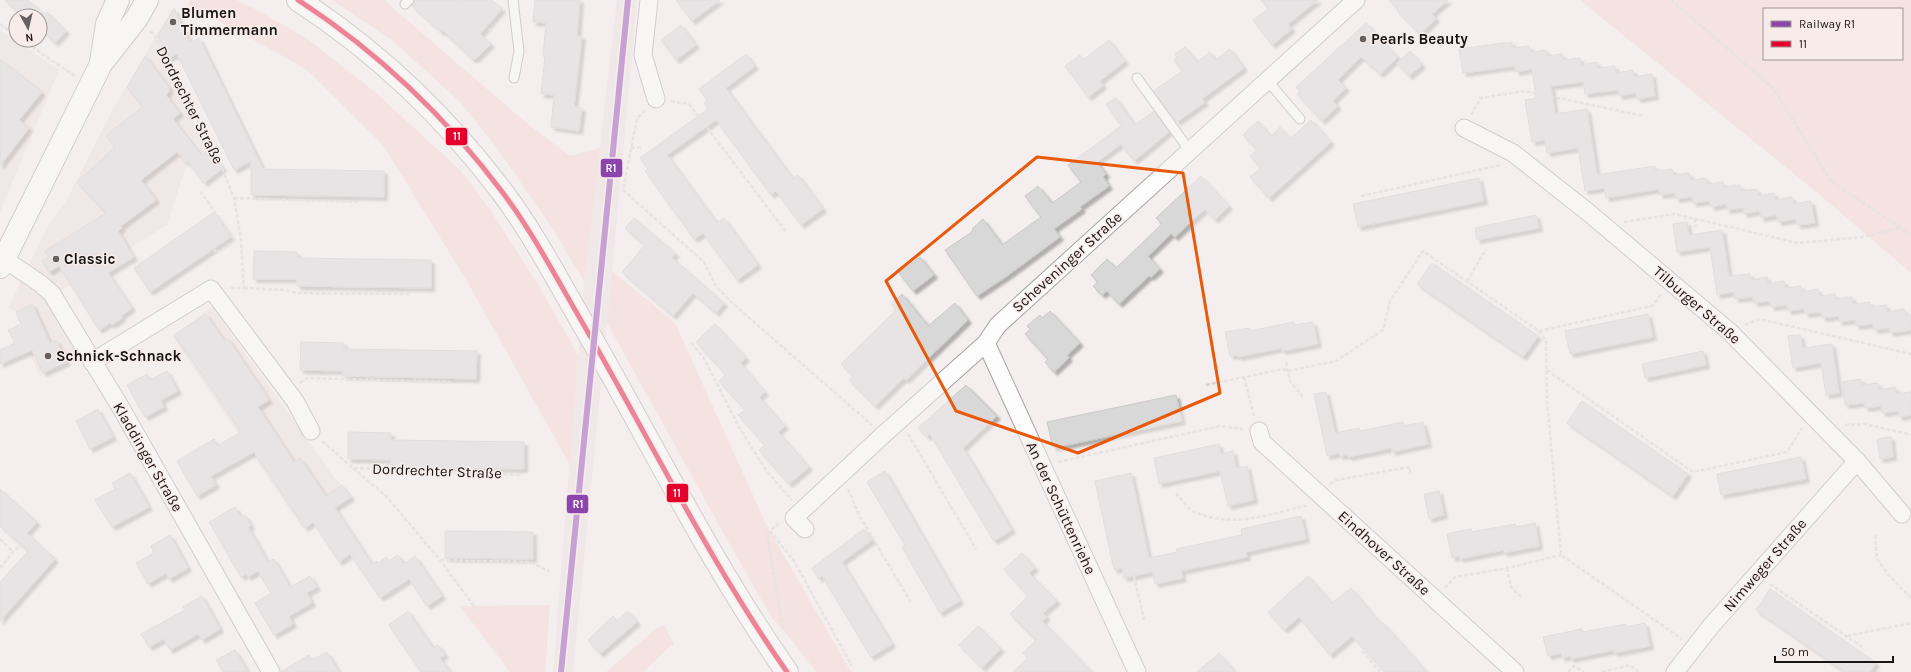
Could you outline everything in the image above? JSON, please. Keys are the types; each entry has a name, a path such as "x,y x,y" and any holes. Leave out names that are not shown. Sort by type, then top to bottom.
{"main road":[{"path":"101,64 107,24 118,0"},
{"path":"298,0 359,43 423,100 456,134 503,193 521,219 604,359 685,507 773,652 787,672"},
{"path":"1,260 101,64 142,9"}],"street":[{"path":"649,0 643,55 656,99"},
{"name":"Scheveninger Straße","path":"800,519 842,474 883,435 986,343 998,325 1356,0"},
{"name":"Tilburger Straße","path":"1464,128 1513,153 1604,225 1730,332 1858,461 1902,514"},
{"name":"Kladdinger Straße","path":"1,260 41,284 52,294 125,415 272,672"},
{"path":"92,362 211,288 288,392 311,431"},
{"name":"An der Schüttenriehe","path":"986,343 1137,672"},
{"name":"Eindhover Straße","path":"1259,430 1262,442 1435,599 1511,671"},
{"name":"Nimweger Straße","path":"1675,672 1757,575 1858,461"}],"lane":[{"path":"512,0 519,51 514,78"},
{"path":"1137,78 1190,151"},
{"path":"1267,80 1300,119"}],"path":[{"path":"458,0 493,33"},
{"path":"1671,0 1773,88 1831,181 1911,235"},
{"name":"Dordrechter Straße","path":"142,9 222,168 234,198 241,240 244,288"},
{"path":"34,48 90,86"},
{"path":"1464,128 1481,98 1524,91 1644,116"},
{"path":"787,232 689,104 656,99 637,119 623,190 704,262 716,286 730,301 883,435"},
{"path":"631,148 641,147"},
{"path":"1361,196 1522,160"},
{"path":"200,191 235,240 216,253 214,249"},
{"path":"234,198 360,202"},
{"path":"1604,225 1675,214 1798,243 1862,237 1901,228"},
{"path":"1695,219 1696,227"},
{"path":"1467,281 1486,249"},
{"path":"1206,385 1283,369 1288,371 1336,361 1383,330 1390,301 1423,251 1539,331 1546,341 1547,402 1561,555"},
{"path":"1539,331 1652,306 1671,281"},
{"path":"211,288 284,290 297,293 409,294"},
{"path":"1730,332 1760,319 1911,354"},
{"path":"691,343 703,357 743,434 800,519 781,521 767,534 783,627 773,652"},
{"path":"1286,362 1290,381 1303,397"},
{"path":"1546,370 1693,472 1787,452 1811,414"},
{"path":"1042,466 1220,426 1259,430 1244,377"},
{"path":"288,392 307,378 451,382"},
{"path":"897,423 908,435 976,549"},
{"path":"1823,426 1865,424 1911,435"},
{"name":"Dordrechter Straße","path":"311,431 387,497 440,560 476,609"},
{"path":"1176,493 1192,510 1220,519 1244,520 1305,506 1336,480 1410,467 1410,475"},
{"name":"Dordrechter Straße","path":"353,468 522,474"},
{"path":"842,474 859,515 912,604"},
{"path":"770,531 794,561 852,666"},
{"path":"1875,535 1877,559 1889,576 1911,598"},
{"path":"0,539 13,552"},
{"path":"0,568 13,552 25,542"},
{"path":"1435,599 1455,577 1507,568 1561,555 1694,648"},
{"path":"440,560 530,562 549,571"},
{"path":"1507,568 1511,587 1521,597"},
{"path":"1757,575 1862,647"},
{"path":"1134,576 1144,620"},
{"path":"1846,636 1911,623"},
{"path":"1362,651 1380,672"},
{"path":"1602,672 1630,665 1639,672"},
{"path":"1568,672 1574,666 1584,672"}],"highlighted area":[{"path":"1037,157 1183,173 1220,393 1078,453 956,411 886,281"}],"shaded area":[{"path":"190,0 237,0 263,13 310,41 375,92 460,170 491,211 542,291 578,355 570,465 464,276 383,145 306,69 188,4"},
{"path":"332,0 384,0 524,121 570,156 600,148 584,281 550,225 497,148 460,102 392,40"},
{"path":"617,0 637,0 612,271 573,672 553,672 584,281"},
{"path":"1580,0 1911,0 1911,273 1820,195"},
{"path":"174,6 191,41 174,49 177,55 163,62 208,149 186,166 167,225 62,290 79,357 40,376 25,344 21,324 16,312 8,308 50,222 65,203 112,111"},
{"path":"0,30 8,35 8,48 27,48 59,70 0,212"},
{"path":"612,271 675,323 766,524 851,672 816,672 790,638 772,618 607,323"},
{"path":"212,307 350,499 303,529 172,336"},
{"path":"550,605 545,672 510,672 460,606"},
{"path":"664,625 674,644 643,672 606,672 652,632"}],"building":[{"path":"5,0 28,0 37,8 13,8"},
{"path":"415,0 491,0 502,9 480,34 491,44 476,59 472,59 443,31 441,32 412,6"},
{"path":"535,0 580,0 577,36 582,36 574,107 582,108 579,131 551,127 554,95 541,94 545,57 543,56 546,23 533,22"},
{"path":"676,0 720,0 692,21"},
{"path":"1261,0 1318,0 1288,24 1292,29 1272,45 1253,20 1268,9"},
{"path":"1389,0 1448,0 1432,14 1436,19 1420,34 1397,11 1399,10"},
{"path":"174,9 190,42 199,38 263,169 384,171 384,197 251,195 251,161 234,170 177,54 169,58 158,35"},
{"path":"48,13 66,31 55,43 48,36"},
{"path":"1366,23 1398,57 1380,74 1361,57 1338,80 1346,88 1333,101 1338,106 1322,121 1297,94 1300,92 1296,87"},
{"path":"681,25 696,45 676,60 661,40"},
{"path":"1109,40 1125,61 1100,81 1103,86 1088,97 1065,66 1080,55 1083,60"},
{"path":"1512,42 1512,48 1529,46 1530,52 1546,50 1547,56 1562,54 1563,60 1580,58 1581,65 1597,62 1598,68 1615,66 1616,73 1633,70 1634,77 1652,74 1655,96 1637,99 1636,93 1619,96 1618,90 1585,94 1583,82 1551,86 1555,114 1587,109 1597,175 1655,166 1656,171 1672,169 1673,175 1689,173 1690,180 1706,178 1707,184 1723,182 1724,187 1740,185 1741,191 1757,189 1758,196 1774,193 1775,200 1792,197 1793,204 1811,201 1815,223 1797,225 1796,219 1778,222 1777,215 1761,218 1760,211 1744,214 1743,208 1727,210 1726,204 1711,207 1710,201 1693,203 1692,197 1676,199 1675,193 1660,195 1659,189 1606,198 1604,188 1585,191 1578,148 1547,153 1545,140 1532,142 1525,100 1536,98 1532,69 1516,72 1515,66 1463,73 1459,49"},
{"path":"1185,47 1197,62 1210,52 1215,60 1230,49 1244,68 1202,99 1205,102 1177,122 1154,91 1182,71 1174,60 1177,57 1175,54"},
{"path":"1410,51 1422,65 1409,76 1397,63"},
{"path":"746,54 755,66 726,88 793,179 798,175 823,209 801,225 776,191 771,195 716,120 667,155 717,223 724,218 758,265 737,280 703,233 694,239 645,171 648,169 640,158 708,109 704,103 708,101 699,89"},
{"path":"145,56 169,87 169,92 166,95 180,113 173,119 201,155 209,150 223,168 204,183 187,161 186,163 177,152 141,180 156,200 121,226 122,228 118,231 134,257 108,273 132,308 112,325 110,323 99,330 59,266 49,272 42,261 49,257 45,251 106,213 77,182 115,147 106,135 143,107 127,87"},
{"path":"0,59 42,92 19,120 29,128 0,166"},
{"path":"1116,98 1135,125 1154,111 1169,132 1134,161 1121,144 1097,162 1106,174 1103,177 1109,186 1080,207 1082,209 1054,229 1060,237 977,296 945,250 973,231 972,229 983,219 1002,245 1041,217 1025,196 1038,186 1052,203 1081,182 1068,165 1121,126 1106,104"},
{"path":"1311,120 1331,142 1269,198 1250,177 1261,168 1250,156 1257,150 1243,135 1258,121 1271,136 1280,127 1290,139"},
{"path":"1201,176 1229,206 1215,220 1205,209 1175,237 1171,234 1148,256 1160,269 1151,277 1149,276 1119,304 1107,291 1102,295 1093,286 1098,282 1091,275 1107,259 1116,268 1162,224 1156,218"},
{"path":"1479,178 1484,201 1358,227 1353,204"},
{"path":"214,212 231,237 150,292 134,268"},
{"path":"1536,215 1539,228 1477,240 1475,228"},
{"path":"634,218 676,254 672,258 724,303 716,313 693,293 673,316 622,272 645,245 625,228"},
{"path":"1687,222 1689,235 1722,230 1729,276 1750,274 1751,280 1767,277 1768,284 1784,281 1785,288 1801,286 1801,292 1818,289 1819,296 1835,294 1836,299 1852,297 1853,304 1870,302 1871,307 1886,305 1887,312 1904,309 1905,315 1911,315 1911,330 1890,333 1889,328 1874,330 1873,324 1856,326 1855,320 1839,322 1839,316 1822,318 1821,312 1805,314 1804,309 1788,311 1787,305 1771,307 1770,301 1754,303 1753,297 1735,299 1734,292 1717,295 1710,247 1677,252 1673,224"},
{"path":"254,251 297,252 297,258 431,260 431,288 297,286 297,279 253,279"},
{"path":"920,257 934,275 913,291 899,273"},
{"path":"1432,263 1538,336 1523,357 1417,284"},
{"path":"902,294 928,326 955,303 968,320 906,380 904,378 875,406 849,380 854,377 841,364 896,310 891,304"},
{"path":"32,304 50,343 56,340 67,362 43,373 32,350 0,364 0,350 15,343 8,330 21,324 16,312"},
{"path":"1050,311 1080,343 1067,355 1069,358 1054,372 1045,362 1048,359 1025,334 1030,329 1027,326 1040,315 1042,318"},
{"path":"206,314 224,341 228,339 269,400 258,407 294,462 300,458 326,496 342,485 351,497 335,508 372,564 377,561 378,563 387,557 389,561 398,555 404,564 415,556 442,596 427,606 409,579 380,598 350,554 339,562 313,522 305,528 254,452 211,476 216,485 197,496 177,461 214,439 217,446 241,432 174,335"},
{"path":"1648,314 1653,337 1570,354 1565,331"},
{"path":"1294,322 1294,325 1313,322 1318,344 1282,351 1282,348 1238,357 1238,355 1230,356 1225,332 1250,328 1250,331"},
{"path":"715,324 746,358 740,363 765,392 759,397 785,426 778,432 809,467 789,484 759,450 765,445 738,415 745,410 719,381 726,375 696,342"},
{"path":"1800,335 1803,348 1832,344 1839,393 1826,395 1821,363 1793,368 1788,336"},
{"path":"301,342 344,343 344,349 477,351 476,379 343,376 343,371 300,370"},
{"path":"1703,351 1706,365 1645,378 1642,364"},
{"path":"167,371 178,391 161,400 164,407 145,417 127,385 147,374 150,380"},
{"path":"1861,379 1862,385 1878,383 1879,390 1895,387 1896,394 1911,392 1911,415 1899,417 1898,411 1882,413 1881,406 1865,408 1864,403 1845,405 1842,382"},
{"path":"966,385 997,416 963,448 1012,530 994,541 930,434 927,437 918,428"},
{"path":"1326,392 1335,433 1359,428 1360,431 1403,422 1404,426 1423,422 1428,444 1392,452 1392,448 1348,457 1348,455 1340,456 1339,453 1327,456 1314,394"},
{"path":"1176,395 1182,421 1053,448 1047,422"},
{"path":"1582,401 1688,474 1673,496 1567,423"},
{"path":"98,409 113,437 90,449 76,421"},
{"path":"348,432 391,433 391,440 524,442 524,469 391,467 391,460 348,459"},
{"path":"1891,437 1893,457 1880,459 1877,439"},
{"path":"1219,444 1221,454 1233,451 1236,468 1247,466 1254,500 1228,506 1220,471 1159,484 1154,458"},
{"path":"1801,457 1806,479 1721,495 1717,474"},
{"path":"885,471 960,601 940,613 902,547 905,545 867,482"},
{"path":"130,473 149,507 112,527 95,500 115,489 112,483"},
{"path":"1131,473 1149,558 1177,552 1176,549 1242,535 1241,529 1301,516 1306,539 1246,552 1247,557 1181,571 1183,578 1155,584 1152,572 1124,578 1122,568 1114,570 1095,481"},
{"path":"0,489 37,522 27,533 55,559 0,621 0,582 28,551 0,526"},
{"path":"1439,491 1444,515 1429,519 1424,494"},
{"path":"235,507 241,517 245,515 251,526 248,527 268,562 274,559 290,587 310,576 317,587 307,593 312,603 289,616 293,624 274,635 255,603 271,593 258,571 248,577 246,574 241,577 209,522"},
{"path":"1535,523 1539,546 1504,553 1503,550 1460,559 1460,556 1452,558 1447,534 1471,529 1472,532 1515,524 1516,527"},
{"path":"864,529 872,540 842,562 892,644 871,657 822,576 819,579 812,568"},
{"path":"445,531 533,532 533,559 445,558"},
{"path":"170,535 188,568 169,579 166,573 148,584 136,563 154,553 151,546"},
{"path":"1022,553 1035,568 1029,573 1057,601 1043,613 1047,617 1042,621 1092,672 1013,672 1028,658 1023,653 1036,640 1010,614 1028,596 1004,569"},
{"path":"1308,576 1332,603 1351,588 1380,623 1382,622 1427,672 1385,672 1352,636 1330,655 1299,617 1284,630 1268,612"},
{"path":"1770,589 1876,663 1870,672 1845,672 1756,610"},
{"path":"202,596 220,629 202,640 198,634 170,650 164,639 149,647 141,634 185,610 183,607"},
{"path":"408,611 433,648 438,645 445,655 440,658 450,672 421,672 389,625"},
{"path":"628,611 637,622 600,654 588,640 613,616 617,621"},
{"path":"1645,623 1650,646 1614,653 1614,650 1571,659 1570,656 1562,658 1561,653 1548,656 1543,637 1582,629 1582,632 1626,624 1626,627"},
{"path":"978,626 1001,649 982,668 959,645"},
{"path":"235,650 248,672 223,672 216,660"},
{"path":"327,652 339,672 281,672 309,655 312,660"},
{"path":"1219,653 1235,672 1197,672"}],"rail line":[{"name":"R1","path":"561,672 628,0"}],"transit line":[{"name":"11","path":"298,0 356,41 434,112 481,165 514,208 554,273 706,543 732,587 787,672"}],"place":[{"name":"Blumen Timmermann","path":"173,22"},
{"name":"Pearls Beauty","path":"1363,39"},
{"name":"Classic","path":"56,259"},
{"name":"Schnick-Schnack","path":"48,356"}]}
